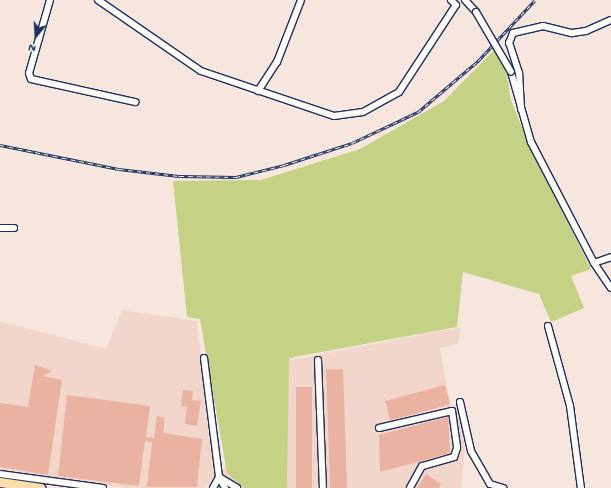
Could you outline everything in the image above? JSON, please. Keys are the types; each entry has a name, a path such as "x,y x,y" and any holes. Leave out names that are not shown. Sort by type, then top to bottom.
{"highway":[{"path":"0,482 41,488"}],"street":[{"path":"50,0 29,73 31,79 135,102"},
{"path":"98,0 191,66 258,92 334,116 363,112 380,105 399,92 456,5 451,0"},
{"path":"258,92 276,62 301,0"},
{"path":"465,0 476,12 511,72 521,116 594,263 611,288"},
{"path":"521,116 519,73 509,43 513,33 543,26 579,32 611,20"},
{"path":"0,228 14,228"},
{"path":"594,263 611,257"},
{"path":"548,326 570,406 581,488"},
{"path":"204,358 219,477 225,488"},
{"path":"318,360 323,488"},
{"path":"460,402 471,451 490,484 502,488"},
{"path":"379,428 452,411 457,448 454,457 422,466 410,488"},
{"path":"0,474 103,488"},
{"path":"213,488 219,477"},
{"path":"219,477 237,488"},
{"path":"53,482 75,488"}],"shaded area":[{"path":"122,310 197,321 214,476 210,483 206,488 127,488 0,471 0,321 106,349"},
{"path":"461,327 458,344 440,348 450,406 460,404 465,448 461,488 211,488 228,462 221,363 291,360"}],"green space":[{"path":"495,49 506,70 511,100 528,143 591,269 571,276 584,308 551,322 539,294 463,272 457,327 289,358 287,488 244,488 227,473 200,319 187,317 173,181 261,180 360,149 444,101"}],"building":[{"path":"35,365 52,371 43,376 62,380 48,475 0,467 0,403 28,407"},
{"path":"343,369 347,488 330,488 326,370"},
{"path":"445,385 450,404 390,420 385,401"},
{"path":"296,387 312,387 312,488 296,488"},
{"path":"183,390 193,391 192,400 201,401 197,426 185,424 187,407 181,406"},
{"path":"67,395 150,406 146,437 154,438 157,416 165,418 163,433 202,439 197,487 147,487 152,442 145,441 139,486 58,476"},
{"path":"448,417 450,453 380,472 379,435"},
{"path":"426,474 441,484 439,488 417,488"}],"railway":[{"path":"0,145 119,169 179,176 236,177 284,165 352,143 418,112 478,61 535,0"}]}
